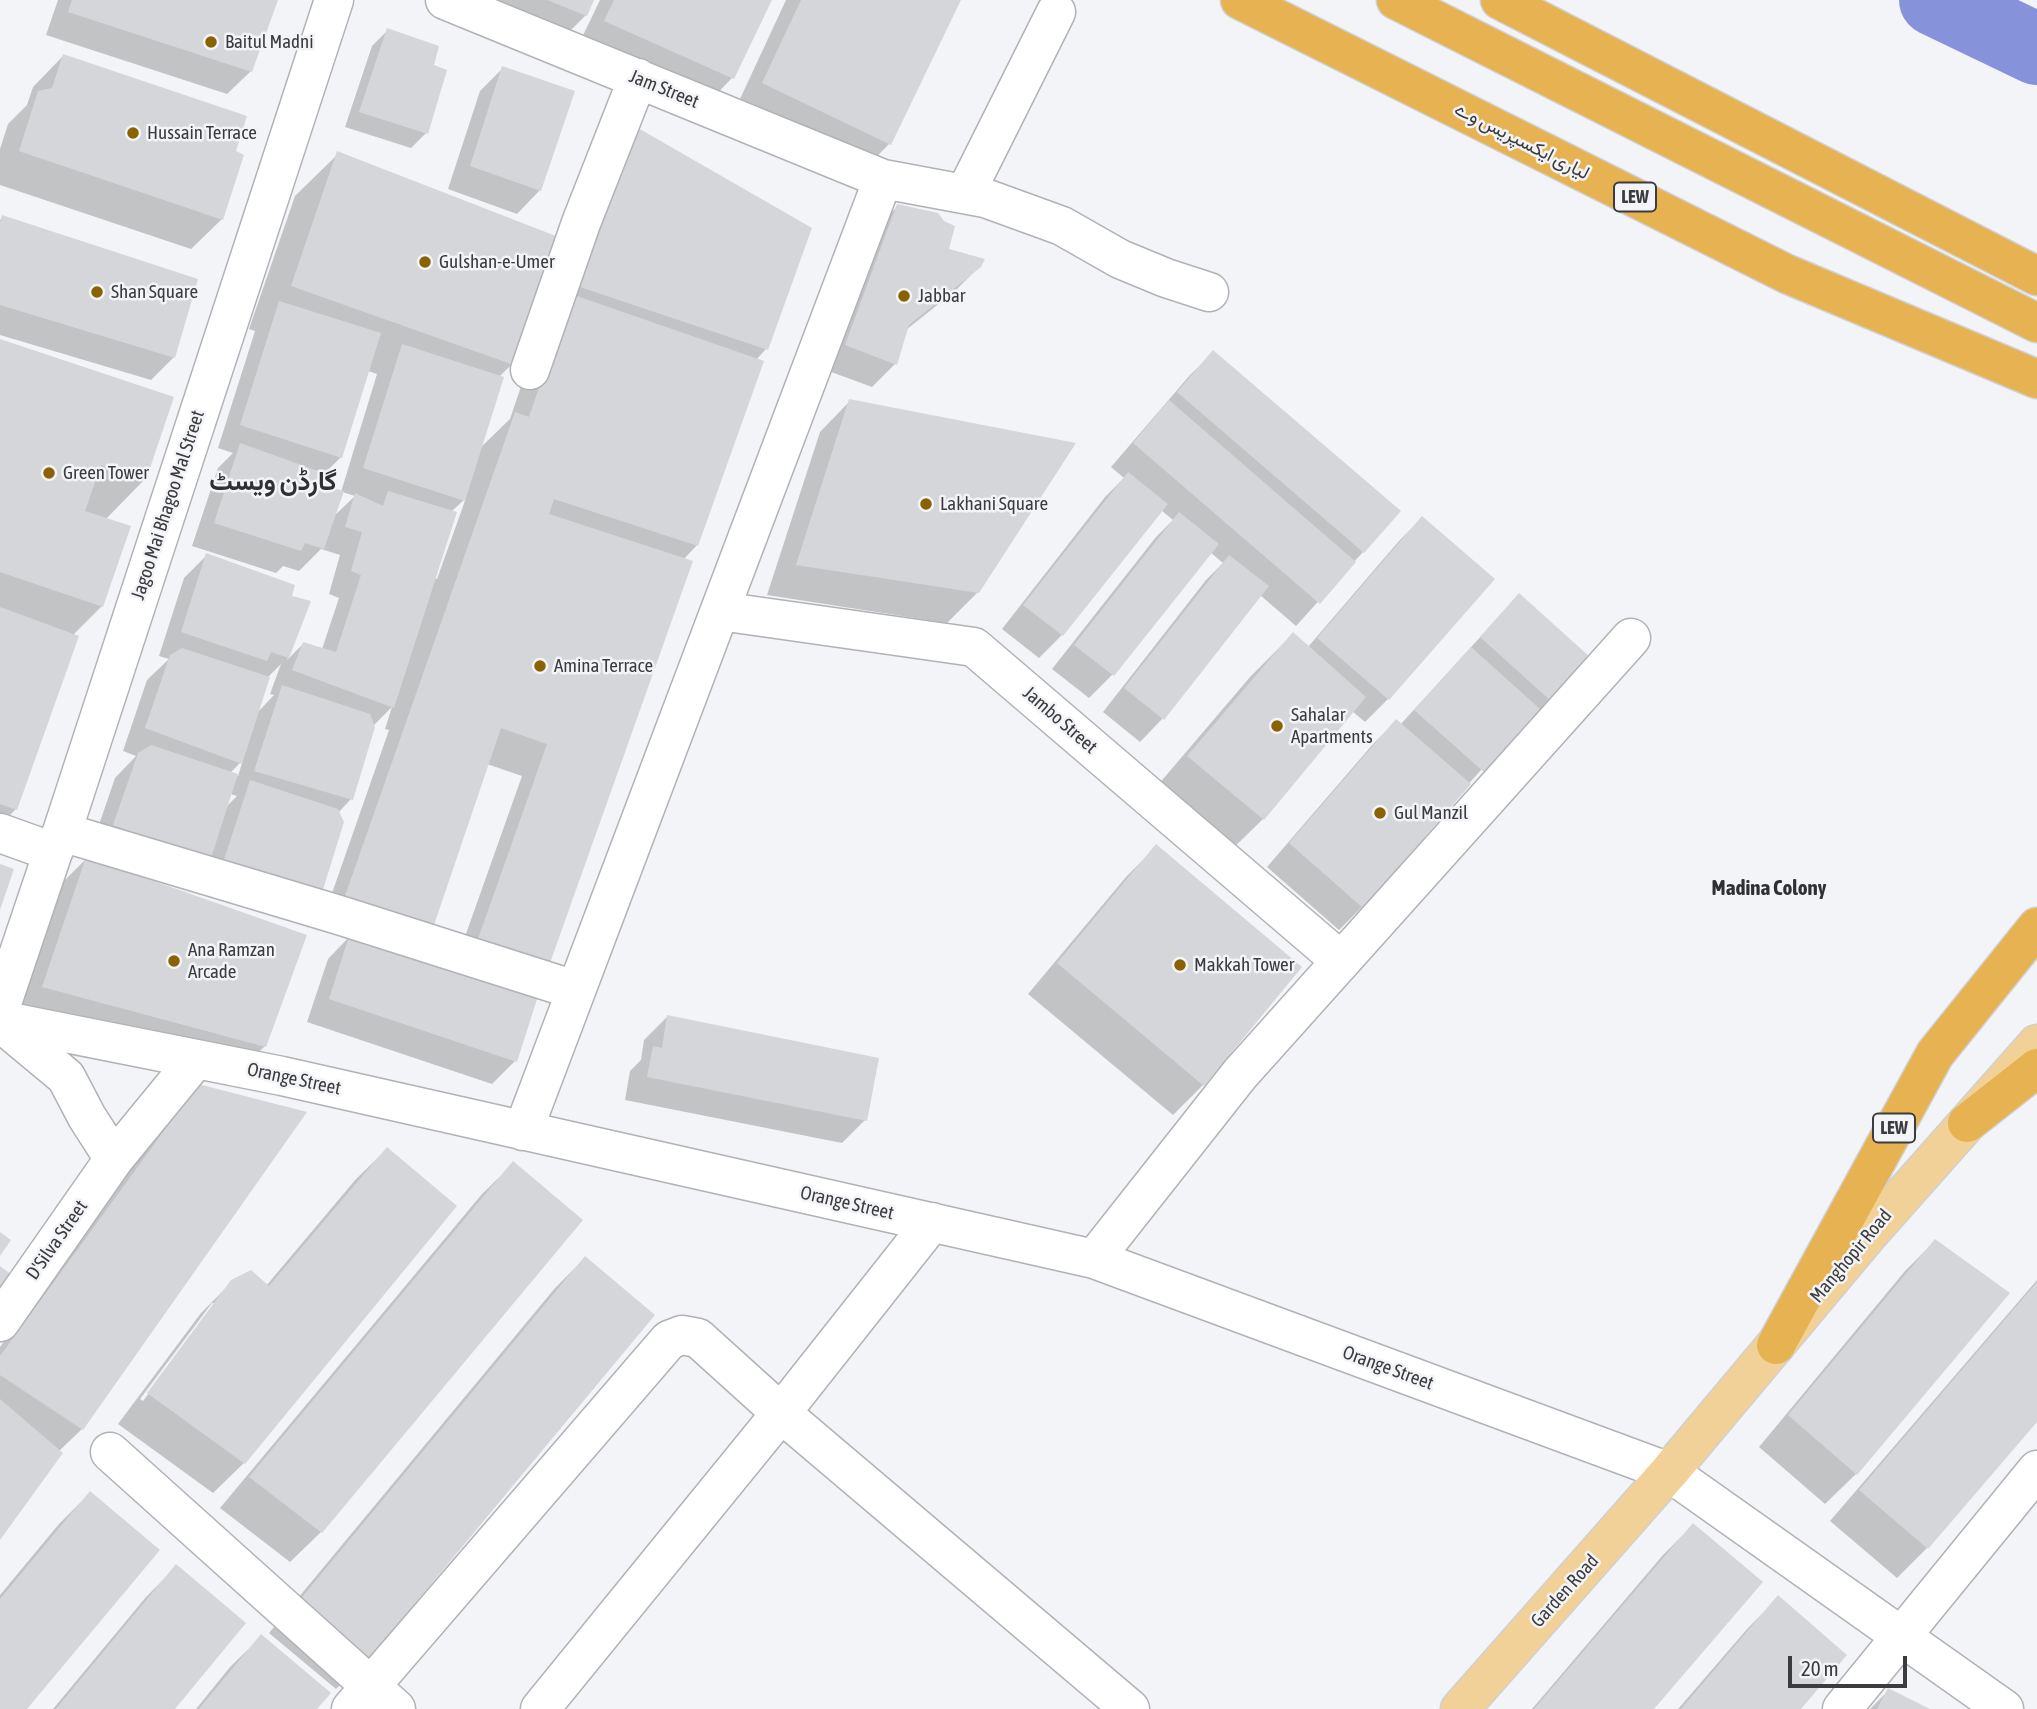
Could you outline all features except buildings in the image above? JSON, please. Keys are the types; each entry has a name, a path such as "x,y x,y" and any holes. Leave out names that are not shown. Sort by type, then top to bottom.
{"highway":[{"name":"لیاری ایکسپریس وے","path":"1240,0 1787,274 2037,379"},
{"path":"1396,0 2037,323"},
{"path":"1500,0 2037,276"},
{"name":"LEW","path":"1776,1345 1935,1054 2037,927"},
{"path":"1967,1123 2037,1068"}],"main road":[{"name":"Manghopir Road","path":"1670,1472 1866,1237 2037,1044"},
{"name":"Garden Road","path":"1460,1709 1670,1472"}],"street":[{"name":"Jagoo Mai Bhagoo Mal Street","path":"0,1009 334,0"},
{"name":"Jam Street","path":"445,0 883,179 985,198 1062,226 1120,259 1209,292"},
{"path":"965,194 1056,12"},
{"path":"530,370 581,223 638,78"},
{"path":"523,1130 883,179"},
{"name":"Jambo Street","path":"720,611 974,647 1341,961"},
{"path":"1094,1259 1240,1074 1631,638"},
{"path":"0,833 57,842 339,915 575,990"},
{"path":"0,1021 66,1077 114,1159"},
{"name":"Orange Street","path":"0,1021 282,1076 1094,1259 1670,1472 2004,1709"},
{"name":"D'Silva Street","path":"0,1322 114,1159 196,1059"},
{"path":"540,1709 781,1413 932,1222"},
{"path":"110,1452 373,1701 669,1340 682,1335 698,1338 781,1413 1130,1709"},
{"path":"1842,1709 2037,1470"}],"waterway":[{"path":"1935,0 2037,49"}],"place":[{"name":"Baitul Madni","path":"211,42"},
{"name":"Hussain Terrace","path":"133,133"},
{"name":"Gulshan-e-Umer","path":"425,262"},
{"name":"Shan Square","path":"97,292"},
{"name":"Jabbar","path":"904,296"},
{"name":"Green Tower","path":"49,473"},
{"name":"Lakhani Square","path":"926,504"},
{"name":"Amina Terrace","path":"540,666"},
{"name":"Sahalar Apartments","path":"1277,726"},
{"name":"Gul Manzil","path":"1380,813"},
{"name":"Ana Ramzan Arcade","path":"174,961"},
{"name":"Makkah Tower","path":"1180,965"}],"district":[{"name":"گارڈن ویسٹ","path":"273,482"},
{"name":"Madina Colony","path":"1769,888"}]}
